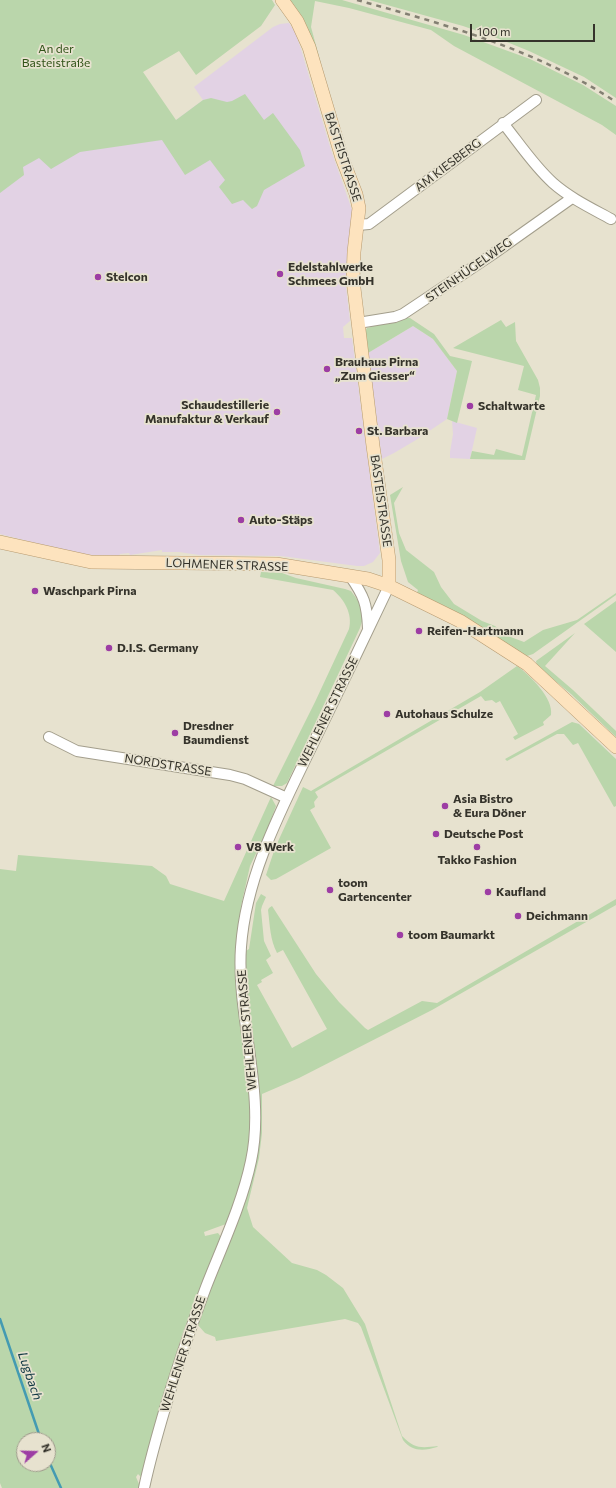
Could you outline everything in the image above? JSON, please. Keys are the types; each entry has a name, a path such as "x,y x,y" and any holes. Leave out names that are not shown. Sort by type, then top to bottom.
{"main road":[{"name":"BASTEISTRASSE","path":"282,0 297,20 308,47 344,164 358,201 358,225 354,252 353,280 373,446 389,560 389,586"},
{"name":"LOHMENER STRASSE","path":"0,542 90,562 276,564 368,579 389,586 460,621 527,664 616,747"}],"street":[{"name":"AM KIESBERG","path":"358,225 369,224 503,123 536,100"},
{"path":"503,123 540,170 553,183 572,198 611,219"},
{"name":"STEINHÜGELWEG","path":"358,323 395,317 403,314 493,254 572,198"},
{"path":"350,576 362,593 367,610 368,630"},
{"name":"WEHLENER STRASSE","path":"144,1488 148,1465 187,1336 240,1199 252,1159 255,1112 241,982 241,947 252,883 287,798 389,586"},
{"name":"NORDSTRASSE","path":"49,737 77,751 230,775 245,779 287,798"}],"shaded area":[{"path":"289,23 295,32 300,46 331,150 352,210 346,265 346,287 350,321 343,327 344,338 352,338 380,553 373,562 364,566 281,556 199,555 179,552 162,552 162,550 130,555 129,553 120,554 119,556 92,555 71,552 0,534 0,150 176,120 203,100 194,87 273,27 280,24"},
{"path":"413,326 433,339 457,371 447,419 416,440 382,459 368,353"},
{"path":"452,421 477,428 470,459 450,458 453,434"}],"green space":[{"name":"An der Basteistraße","path":"0,0 272,0 275,5 261,26 196,75 179,51 143,72 176,120 203,100 211,98 227,102 245,94 264,120 273,113 300,150 305,166 264,190 257,206 252,209 243,200 232,204 219,187 225,180 210,160 185,175 162,140 80,152 51,169 39,158 23,167 24,175 0,193"},
{"path":"288,0 342,0 464,35 530,59 583,85 616,106 616,135 602,125 454,46 431,30 349,8 315,1 311,27 321,64 319,65"},
{"path":"369,0 616,0 616,98 584,77 529,51 492,36 463,26"},
{"path":"410,318 434,334 450,356 472,361 457,423 447,419 457,371 433,339 413,326 368,353 365,331 367,328 371,327 370,324"},
{"path":"501,320 506,327 515,322 516,341 538,380 540,396 525,460 470,459 472,451 494,455 496,449 522,456 536,395 518,390 524,366 453,348"},
{"path":"403,487 394,503 399,533 406,550 434,572 441,587 454,604 482,621 495,626 508,636 524,642 543,630 577,620 616,593 616,595 533,654 527,656 520,654 468,618 417,593 418,590 408,582 401,561 390,495"},
{"path":"261,572 282,573 296,578 351,591 359,602 361,601 363,618 360,628 287,783 282,786 273,786 315,702 349,629 350,618 344,602 333,590 260,577"},
{"path":"616,601 616,652 584,624"},
{"path":"575,633 545,666 573,690 616,731 616,737 571,694 537,666 536,661"},
{"path":"517,666 534,681 549,702 551,715 543,722 544,725 515,740 513,737 518,734 500,701 496,703 492,700 485,701 481,696 315,792 318,797 314,802 315,807 310,810 331,848 276,879 271,880 266,875 275,848 303,787 311,791 480,692"},
{"path":"572,722 579,724 616,759 616,806 614,807 578,743 573,745 564,734 557,734 507,761 505,759"},
{"path":"271,797 276,806 266,833 250,866 241,906 236,959 250,1093 250,1141 243,1178 226,1224 204,1232 205,1236 218,1233 221,1237 183,1332 157,1417 141,1477 138,1474 136,1477 139,1488 2,1488 0,1483 0,869 16,871 18,855 152,866 166,876 170,884 224,901"},
{"path":"261,894 266,897 261,910 264,941 271,956 266,960 273,973 261,980 262,982 257,985 292,1048 327,1029 283,950 277,953 272,937 268,910 272,906 316,974 339,1002 368,1030 422,1001 437,1003 616,899 616,905 432,1010 299,1078 262,1094 262,1133 259,1158 247,1208 253,1227 292,1263 317,1270 343,1288 365,1324 402,1436 418,1447 438,1446 437,1447 418,1450 410,1447 403,1440 361,1327 358,1323 345,1319 216,1341 215,1337 205,1333 197,1324 256,1156 245,982 246,951 249,949 256,903"}],"waterway":[{"name":"Lugbach","path":"0,1319 38,1432"},
{"name":"Lugbach","path":"54,1472 61,1488"}],"railway":[{"path":"357,0 424,19 524,53 586,84 616,102"}],"place":[{"name":"Edelstahlwerke Schmees GmbH","path":"280,274"},
{"name":"Stelcon","path":"98,277"},
{"name":"Brauhaus Pirna „Zum Giesser“","path":"327,369"},
{"name":"Schaltwarte","path":"470,406"},
{"name":"Schaudestillerie Manufaktur & Verkauf","path":"277,412"},
{"name":"St. Barbara","path":"359,431"},
{"name":"Auto-Stäps","path":"241,520"},
{"name":"Waschpark Pirna","path":"35,591"},
{"name":"Reifen-Hartmann","path":"419,631"},
{"name":"D.I.S. Germany","path":"109,648"},
{"name":"Autohaus Schulze","path":"387,714"},
{"name":"Dresdner Baumdienst","path":"175,733"},
{"name":"Asia Bistro & Eura Döner","path":"445,806"},
{"name":"Deutsche Post","path":"436,834"},
{"name":"V8 Werk","path":"238,847"},
{"name":"Takko Fashion","path":"477,847"},
{"name":"toom Gartencenter","path":"330,890"},
{"name":"Kaufland","path":"488,892"},
{"name":"Deichmann","path":"518,916"},
{"name":"toom Baumarkt","path":"400,935"}]}
